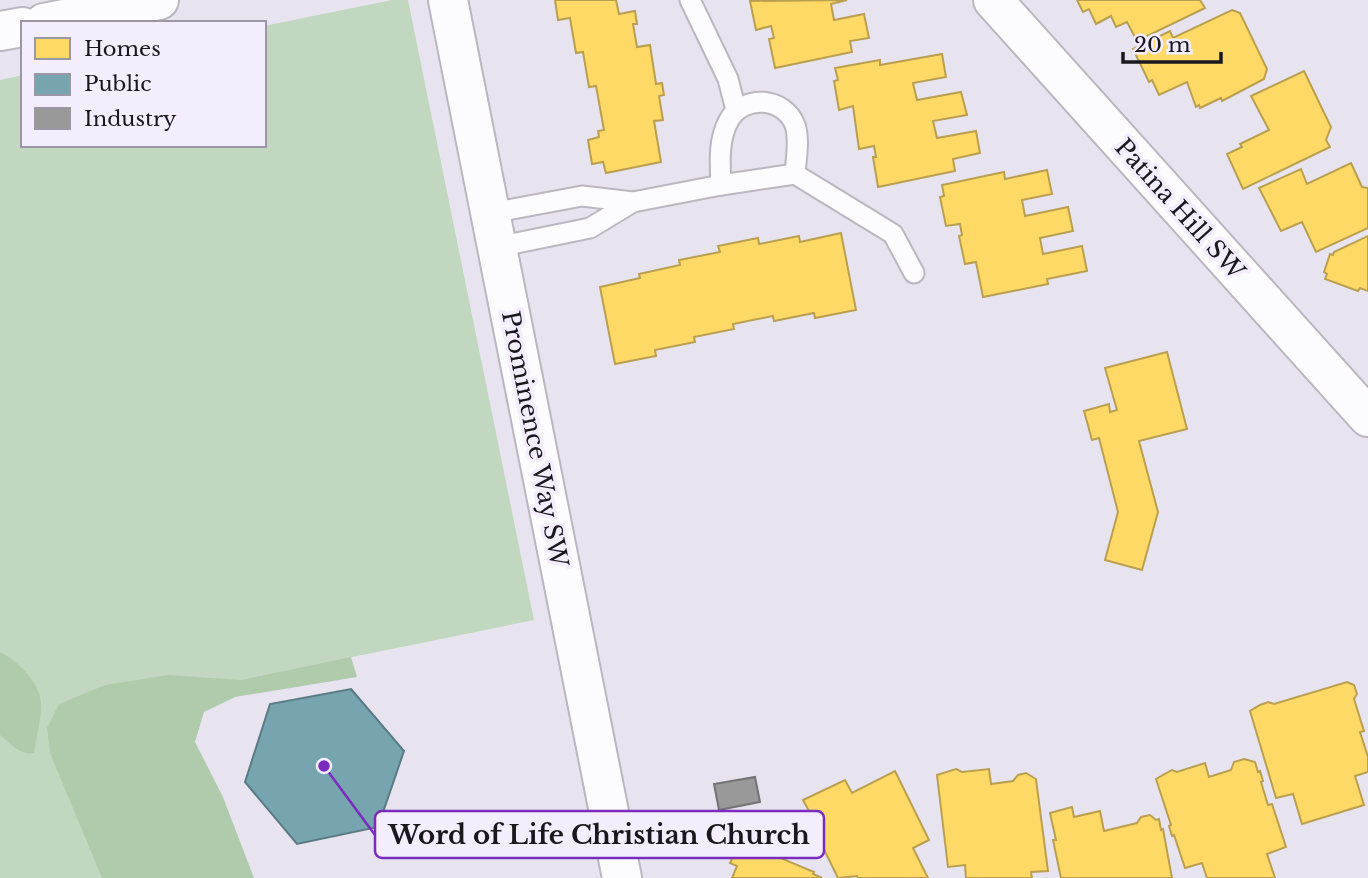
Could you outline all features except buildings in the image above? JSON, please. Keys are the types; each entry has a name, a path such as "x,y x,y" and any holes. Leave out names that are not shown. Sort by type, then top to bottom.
{"street":[{"path":"54,21 159,0"},
{"name":"Prominence Way SW","path":"448,0 621,878"},
{"name":"Patina Hill SW","path":"993,0 1368,417"},
{"path":"0,31 21,27"}],"lane":[{"path":"690,0 728,79 736,110"},
{"path":"721,185 719,148 729,119 736,110 757,102 779,106 794,122 797,134 795,174"},
{"path":"494,230 582,196 633,202 795,174 893,234 914,273"},
{"path":"494,230 590,228 633,202"}],"green space":[{"path":"392,0 408,0 534,620 112,706 147,878 0,878 0,80 21,75 21,147 266,147 266,26"},
{"path":"0,652 26,672 40,694 41,714 34,753 20,751 0,735"},
{"path":"351,657 357,677 235,697 204,712 195,742 223,797 254,878 102,878 50,753 47,728 59,704 105,685 168,675 240,680"}],"place":[{"name":"Word of Life Christian Church","path":"324,766"}]}
